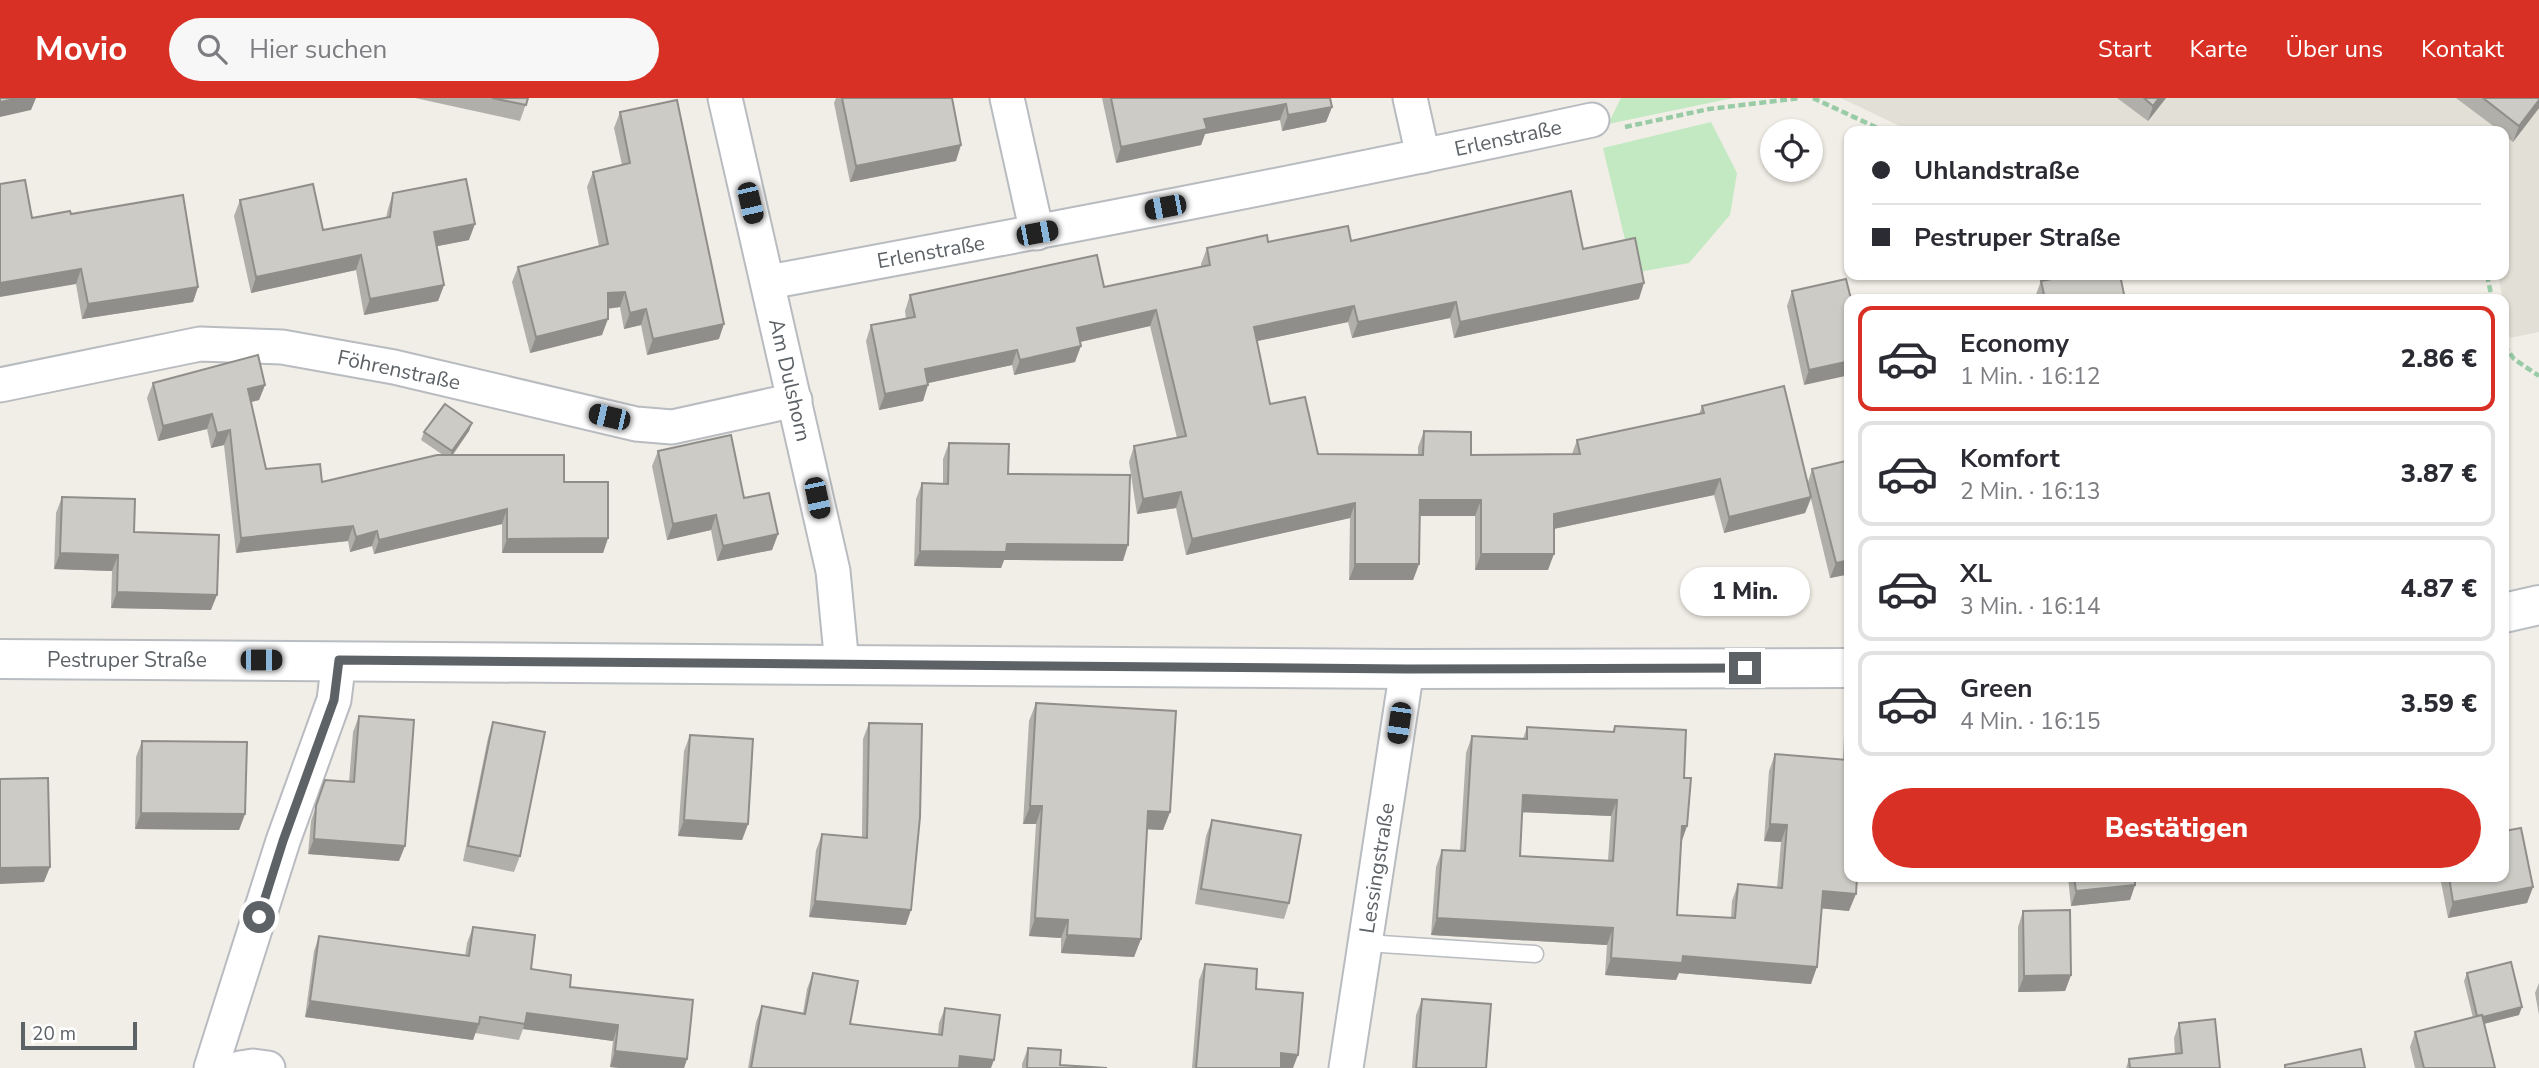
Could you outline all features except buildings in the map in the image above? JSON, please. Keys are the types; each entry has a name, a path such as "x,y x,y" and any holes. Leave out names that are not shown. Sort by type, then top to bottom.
{"street":[{"name":"Am Dulshorn","path":"725,98 833,571 842,665"},
{"path":"1007,98 1037,233"},
{"path":"1410,98 1423,156"},
{"name":"Erlenstraße","path":"769,282 1037,233 1592,120"},
{"name":"Föhrenstraße","path":"0,385 200,344 282,346 394,367 636,424 672,427 795,400"},
{"path":"2509,612 2539,606"},
{"name":"Pestruper Straße","path":"0,659 1407,669 1844,668"},
{"path":"211,1068 283,841 334,700 339,660"},
{"name":"Lessingstraße","path":"1346,1068 1407,669"},
{"path":"240,1068 268,1068"}],"lane":[{"path":"1366,943 1535,954"}],"path":[{"path":"1592,120 1610,131 1709,109 1800,98"},
{"path":"1813,98 1873,126"},
{"path":"2509,352 2514,359 2539,376"}],"shaded area":[{"path":"1841,98 2539,98 2539,332 2510,338 2509,294 2502,294 2499,280 2509,280 2509,126 1900,126"}],"green space":[{"path":"1621,98 1733,98 1608,124"},
{"path":"1711,122 1737,173 1730,215 1689,263 1633,273 1603,148"}],"route":[{"path":"259,917 283,841 334,700 339,660 1407,669 1745,668"}]}
